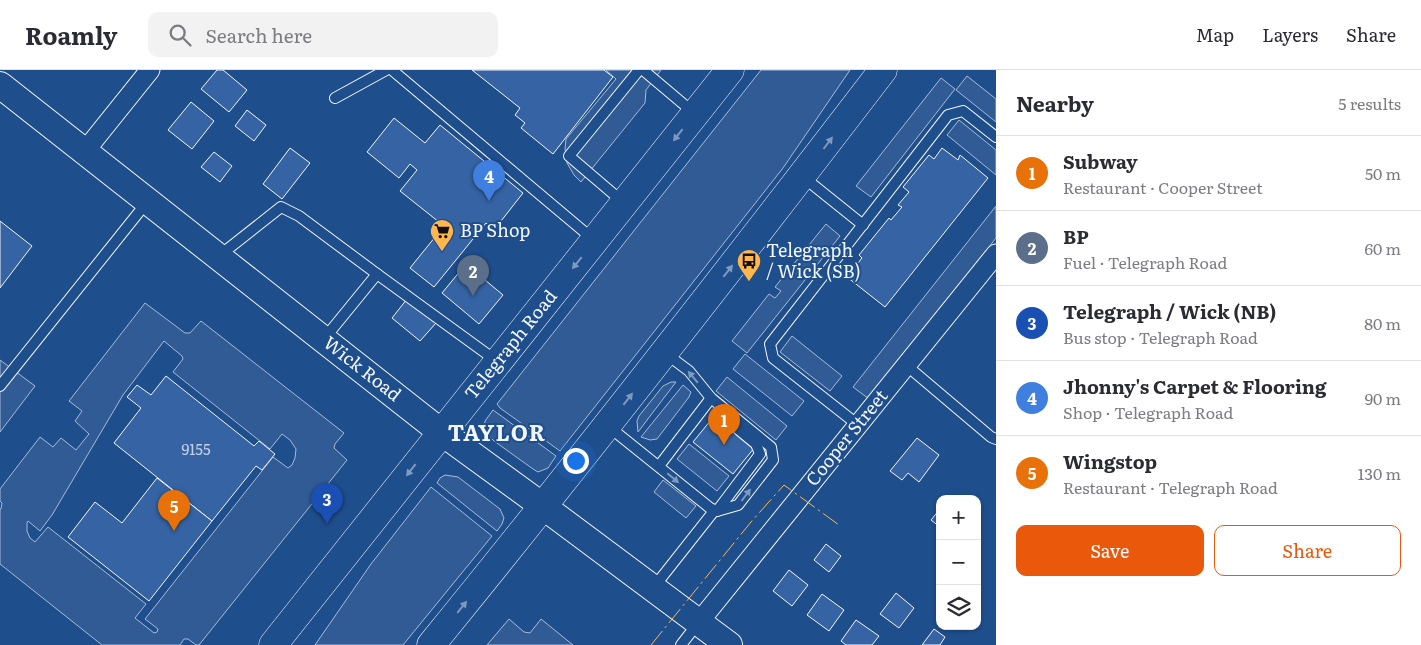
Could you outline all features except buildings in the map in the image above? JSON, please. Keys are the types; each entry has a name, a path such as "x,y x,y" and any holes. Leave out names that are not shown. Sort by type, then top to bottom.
{"main road":[{"path":"860,100 872,70"},
{"path":"431,645 544,507 883,70"},
{"name":"Telegraph Road","path":"273,645 695,114 724,72"},
{"path":"299,645 332,571"}],"street":[{"path":"85,151 150,70"},
{"name":"Wick Road","path":"0,85 441,432 729,645"},
{"name":"Cooper Street","path":"698,622 906,365 992,266"}],"lane":[{"path":"335,98 386,70"},
{"path":"392,70 594,240"},
{"path":"624,203 569,156 639,70"},
{"path":"643,70 695,114"},
{"path":"858,425 774,358 770,344 948,115 963,111 996,137"},
{"path":"802,176 863,225"},
{"path":"0,386 148,201"},
{"path":"219,256 280,207 300,216 376,274 498,362"},
{"path":"324,339 376,274"},
{"path":"654,588 716,511 738,505 773,460 771,447 713,400 689,371 665,352"},
{"path":"906,365 991,437 996,439"},
{"path":"659,466 713,400"},
{"path":"608,425 705,505 716,511"},
{"path":"681,645 698,622"}],"shaded area":[{"path":"606,70 661,70 646,90 645,103 581,182 567,163 566,139 616,79"},
{"path":"761,70 850,70 783,168 560,451 497,404"},
{"path":"967,76 996,99 996,122 956,90"},
{"path":"941,78 955,89 871,197 856,186"},
{"path":"959,120 996,150 996,175 947,135"},
{"path":"996,206 996,238 869,399 853,387"},
{"path":"826,224 840,236 747,353 732,341 769,294 775,298 781,291 775,287"},
{"path":"145,303 185,333 190,333 201,321 344,433 334,448 347,460 199,645 184,639 180,645 102,645 0,564 0,509 2,503 0,501 0,489 40,437 53,447 61,438 76,450 89,434 75,421 82,411 69,401","holes":["164,341 183,359 173,372 270,449 282,434 290,440 296,449 295,458 292,465 288,468 273,457 145,619 158,629 154,633 135,618 146,604 48,527 35,542 30,538 27,531 27,523 28,521 40,531 52,515 123,395"]},
{"path":"792,336 842,376 830,391 780,352"},
{"path":"745,354 804,401 792,416 733,369"},
{"path":"0,360 35,386 0,432"},
{"path":"727,377 787,426 776,440 716,391"},
{"path":"676,382 638,432 637,421 639,416 663,386"},
{"path":"683,385 691,392 689,397 657,439 650,440 641,437"},
{"path":"493,410 556,456 548,468 538,472 494,441 484,431 485,421"},
{"path":"689,444 729,476 717,491 677,459"},
{"path":"445,475 458,477 500,509 504,518 497,531 437,483"},
{"path":"663,480 696,506 686,518 654,492"},
{"path":"431,487 492,536 403,645 315,645 371,564"},
{"path":"509,619 524,632 530,633 541,619 573,645 487,645"}],"power":[{"path":"651,645 751,522 784,485 839,525"}],"place":[{"name":"Jhonny's Carpet & Flooring","path":"489,201"},
{"name":"BP Shop","path":"442,252"},
{"name":"Telegraph / Wick (SB)","path":"749,282"},
{"name":"BP","path":"473,296"},
{"name":"Subway","path":"724,445"},
{"name":"Telegraph / Wick (NB)","path":"327,524"},
{"name":"Wingstop","path":"174,531"}],"district":[{"name":"TAYLOR","path":"497,433"}]}
